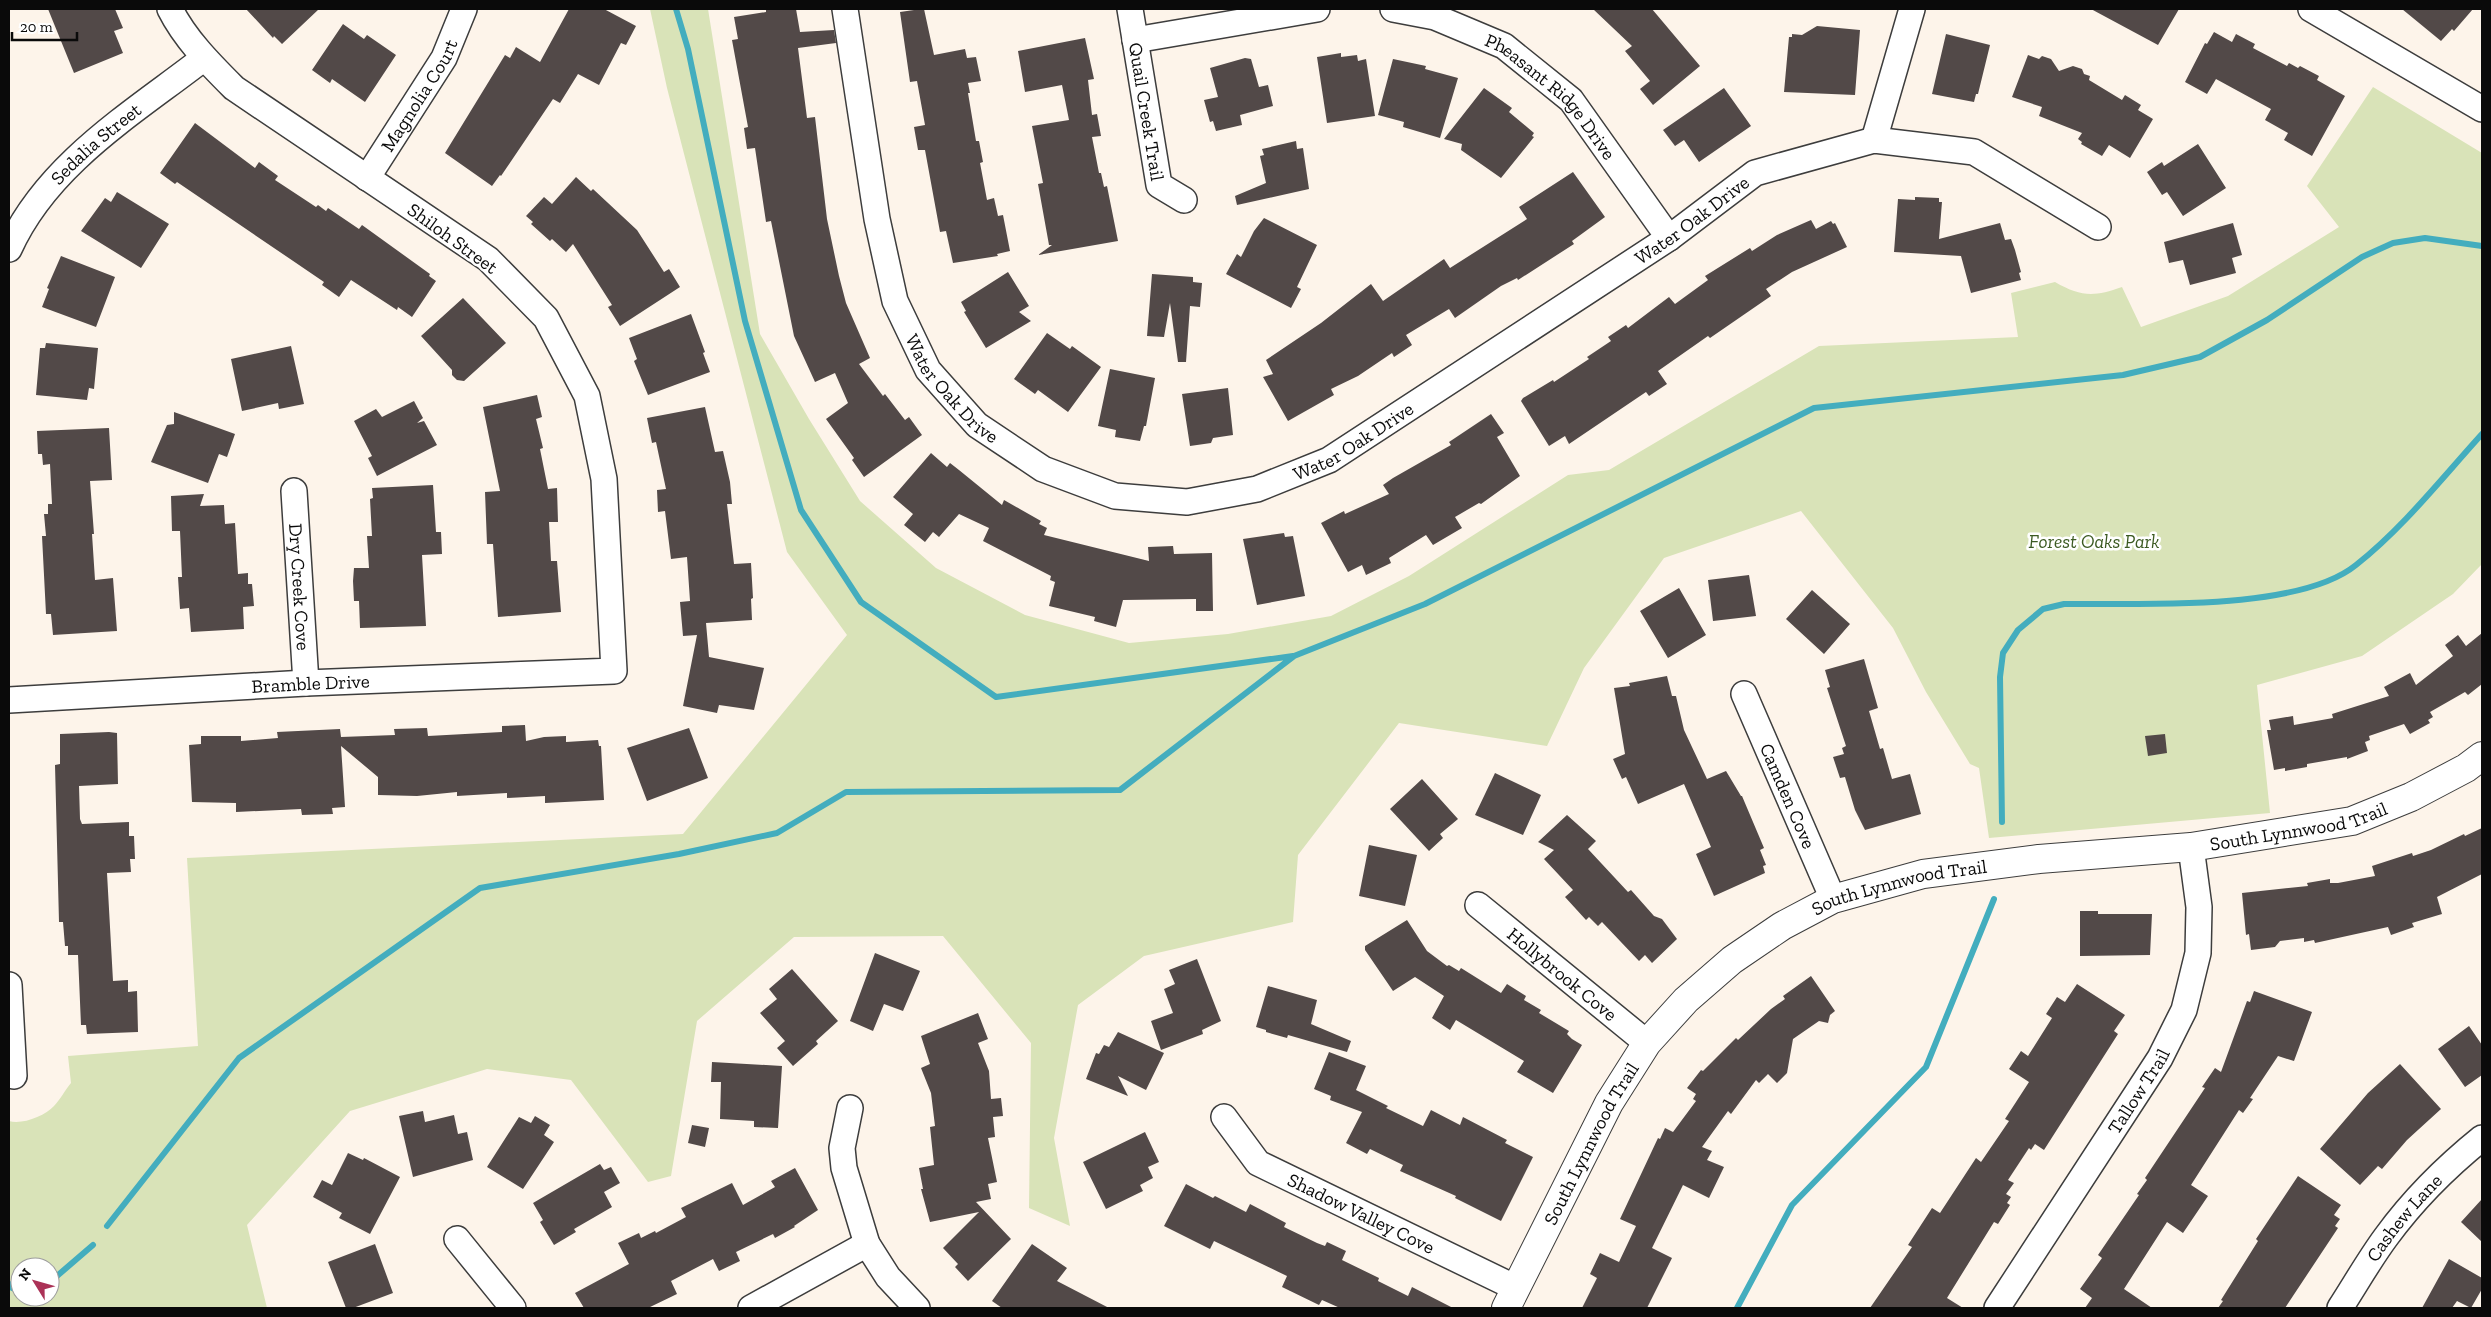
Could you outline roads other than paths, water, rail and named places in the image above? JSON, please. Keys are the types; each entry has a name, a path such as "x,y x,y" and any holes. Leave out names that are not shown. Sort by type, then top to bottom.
{"street":[{"name":"Shiloh Street","path":"170,9 177,23 204,58 234,88 488,260 546,318 587,396 604,479 614,671"},
{"name":"Magnolia Court","path":"367,178 444,58 464,9"},
{"name":"Water Oak Drive","path":"845,9 877,219 895,301 928,370 978,425 1044,468 1115,496 1187,502 1257,489 1329,460 1669,238 1755,173 1874,140 1974,152 2098,227"},
{"name":"Quail Creek Trail","path":"1130,9 1159,184 1184,200"},
{"path":"1135,40 1317,9"},
{"name":"Pheasant Ridge Drive","path":"1393,9 1435,17 1504,46 1571,100 1669,238"},
{"path":"1874,140 1912,9"},
{"path":"2311,9 2482,109"},
{"name":"Sedalia Street","path":"11,236 42,195 84,150 204,58"},
{"name":"Dry Creek Cove","path":"294,491 306,683"},
{"name":"Bramble Drive","path":"9,700 306,683 614,671"},
{"name":"Camden Cove","path":"1744,694 1832,899"},
{"name":"South Lynnwood Trail","path":"1511,1298 1609,1103 1647,1043 1686,1000 1732,960 1782,926 1832,899 1923,874 2068,856 2191,847 2352,821 2411,797 2466,768 2482,756"},
{"name":"Tallow Trail","path":"1997,1308 2160,1058 2184,1010 2198,953 2199,907 2191,847"},
{"name":"Hollybrook Cove","path":"1478,905 1647,1043"},
{"path":"9,985 14,1076"},
{"path":"850,1108 842,1148 844,1168 867,1244 888,1277 917,1308"},
{"name":"Shadow Valley Cove","path":"1224,1117 1258,1163 1511,1298"},
{"name":"Cashew Lane","path":"2340,1308 2385,1238 2410,1207 2439,1176 2482,1138"},
{"path":"457,1239 512,1308"},
{"path":"751,1308 867,1244"}],"waterway":[{"path":"676,9 688,49 745,321 801,510 861,602 996,697 1293,656"},
{"path":"107,1226 239,1058 480,888 679,854 777,833 846,792 1120,790 1294,656 1425,604 1814,408 2123,375 2200,357 2267,320 2362,257 2393,243 2425,238 2482,246"},
{"path":"2002,822 2000,677 2003,653 2018,630 2043,609 2064,604 2174,604 2258,598 2296,591 2330,580 2356,565 2390,535 2482,434"},
{"path":"1737,1308 1792,1205 1926,1067 1994,899"},
{"path":"60,1273 93,1245"}],"park label":[{"name":"Forest Oaks Park","path":"2094,541"}]}
